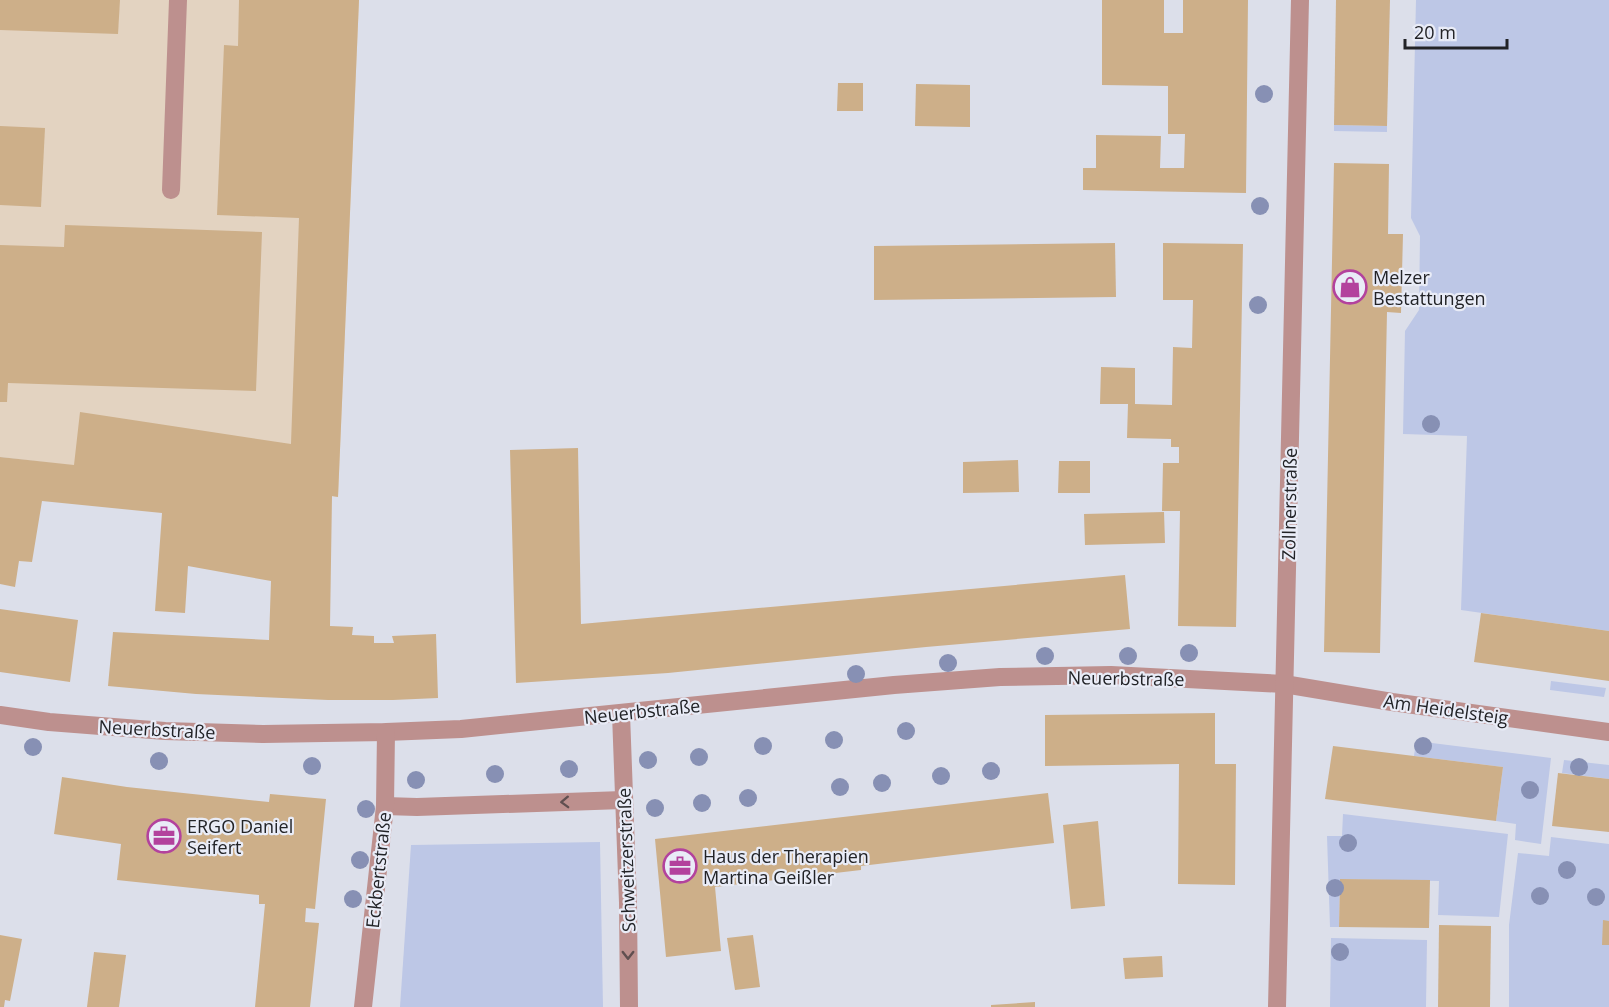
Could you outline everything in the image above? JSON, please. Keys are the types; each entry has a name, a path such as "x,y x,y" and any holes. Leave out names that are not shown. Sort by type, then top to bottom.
{"street":[{"path":"171,190 178,0"},
{"name":"Zollnerstraße","path":"1277,1007 1300,0"},
{"name":"Neuerbstraße","path":"0,715 49,722 165,731 262,734 386,732 461,729 894,685 1000,677 1111,675 1284,684"},
{"name":"Am Heidelsteig","path":"1284,684 1392,702 1609,732"},
{"name":"Schweitzerstraße","path":"621,714 628,903 629,1007"},
{"name":"Eckbertstraße","path":"363,1007 385,806 386,732"},
{"path":"385,806 417,807 623,800"}],"shaded area":[{"path":"0,0 359,0 338,497 0,457"},
{"path":"1416,0 1609,0 1609,631 1461,610 1467,436 1403,434 1405,331 1419,310 1420,236 1411,218"},
{"path":"1334,125 1387,126 1387,132 1334,131"},
{"path":"1551,681 1606,688 1604,697 1550,690"},
{"path":"1416,741 1551,758 1541,844 1515,840 1516,824 1496,821 1503,767 1414,756"},
{"path":"1564,760 1609,765 1609,779 1562,773"},
{"path":"1343,814 1508,834 1499,917 1438,915 1439,881 1340,879 1339,927 1330,927 1327,836 1342,836"},
{"path":"1551,837 1609,844 1609,1007 1509,1007 1509,925 1518,853 1549,856"},
{"path":"600,842 603,1007 400,1007 411,845"},
{"path":"1331,938 1427,940 1426,1007 1330,1007"}],"building":[{"path":"0,0 120,0 118,34 0,30"},
{"path":"239,0 359,0 338,497 332,496 330,626 353,627 352,635 374,636 374,643 394,643 392,636 436,634 438,698 328,700 196,694 108,686 113,632 269,640 271,581 188,566 185,613 155,611 162,513 42,501 32,562 19,561 15,587 0,584 0,457 74,465 80,412 291,444 299,218 217,215 224,45 238,46"},
{"path":"1102,0 1164,0 1164,33 1183,33 1183,0 1248,0 1246,193 1083,190 1083,168 1096,168 1096,135 1161,136 1160,168 1184,168 1185,134 1168,134 1168,86 1102,85"},
{"path":"1336,0 1390,0 1387,126 1334,125"},
{"path":"838,83 863,83 863,111 837,111"},
{"path":"916,84 970,85 970,127 915,126"},
{"path":"0,126 45,128 41,207 0,205"},
{"path":"1334,163 1389,164 1388,234 1403,234 1401,313 1387,312 1380,653 1324,652"},
{"path":"65,225 262,232 256,391 8,383 7,402 0,402 0,245 64,247"},
{"path":"1115,243 1116,297 874,300 874,246"},
{"path":"1163,243 1243,244 1236,627 1178,626 1180,511 1162,511 1163,463 1179,463 1179,447 1171,447 1171,439 1127,438 1128,404 1100,404 1101,367 1135,368 1135,404 1172,405 1173,347 1192,348 1193,300 1163,300"},
{"path":"578,448 581,624 1125,575 1130,629 668,673 516,683 510,450"},
{"path":"1018,460 1019,492 963,493 963,462"},
{"path":"1059,461 1090,461 1090,493 1058,493"},
{"path":"1164,512 1165,543 1085,545 1084,514"},
{"path":"0,609 78,620 70,682 0,672"},
{"path":"1481,613 1609,631 1609,681 1474,662"},
{"path":"1215,713 1215,764 1236,764 1235,885 1178,884 1179,764 1045,766 1045,715"},
{"path":"1333,746 1503,767 1496,821 1325,799"},
{"path":"1558,773 1609,779 1609,832 1552,826"},
{"path":"62,777 127,787 269,802 270,794 326,799 315,909 306,908 305,922 319,923 310,1007 255,1007 265,904 259,904 259,895 117,880 121,844 54,834"},
{"path":"1048,793 1054,843 861,866 861,870 715,887 721,951 666,957 655,839"},
{"path":"1098,821 1105,906 1071,909 1063,825"},
{"path":"1340,879 1430,880 1429,928 1339,927"},
{"path":"1603,920 1609,921 1609,945 1602,945"},
{"path":"1439,925 1491,926 1490,1007 1438,1007"},
{"path":"0,935 22,939 10,1001 5,1000 4,1007 0,1007"},
{"path":"753,935 760,987 735,990 727,938"},
{"path":"94,952 126,955 119,1007 87,1007"},
{"path":"1162,956 1163,977 1125,979 1123,958"},
{"path":"1035,1002 1035,1007 991,1007 991,1005"}],"place":[{"name":"Melzer Bestattungen","path":"1350,287"},
{"name":"ERGO Daniel Seifert","path":"164,836"},
{"name":"Haus der Therapien Martina Geißler","path":"680,866"}]}
